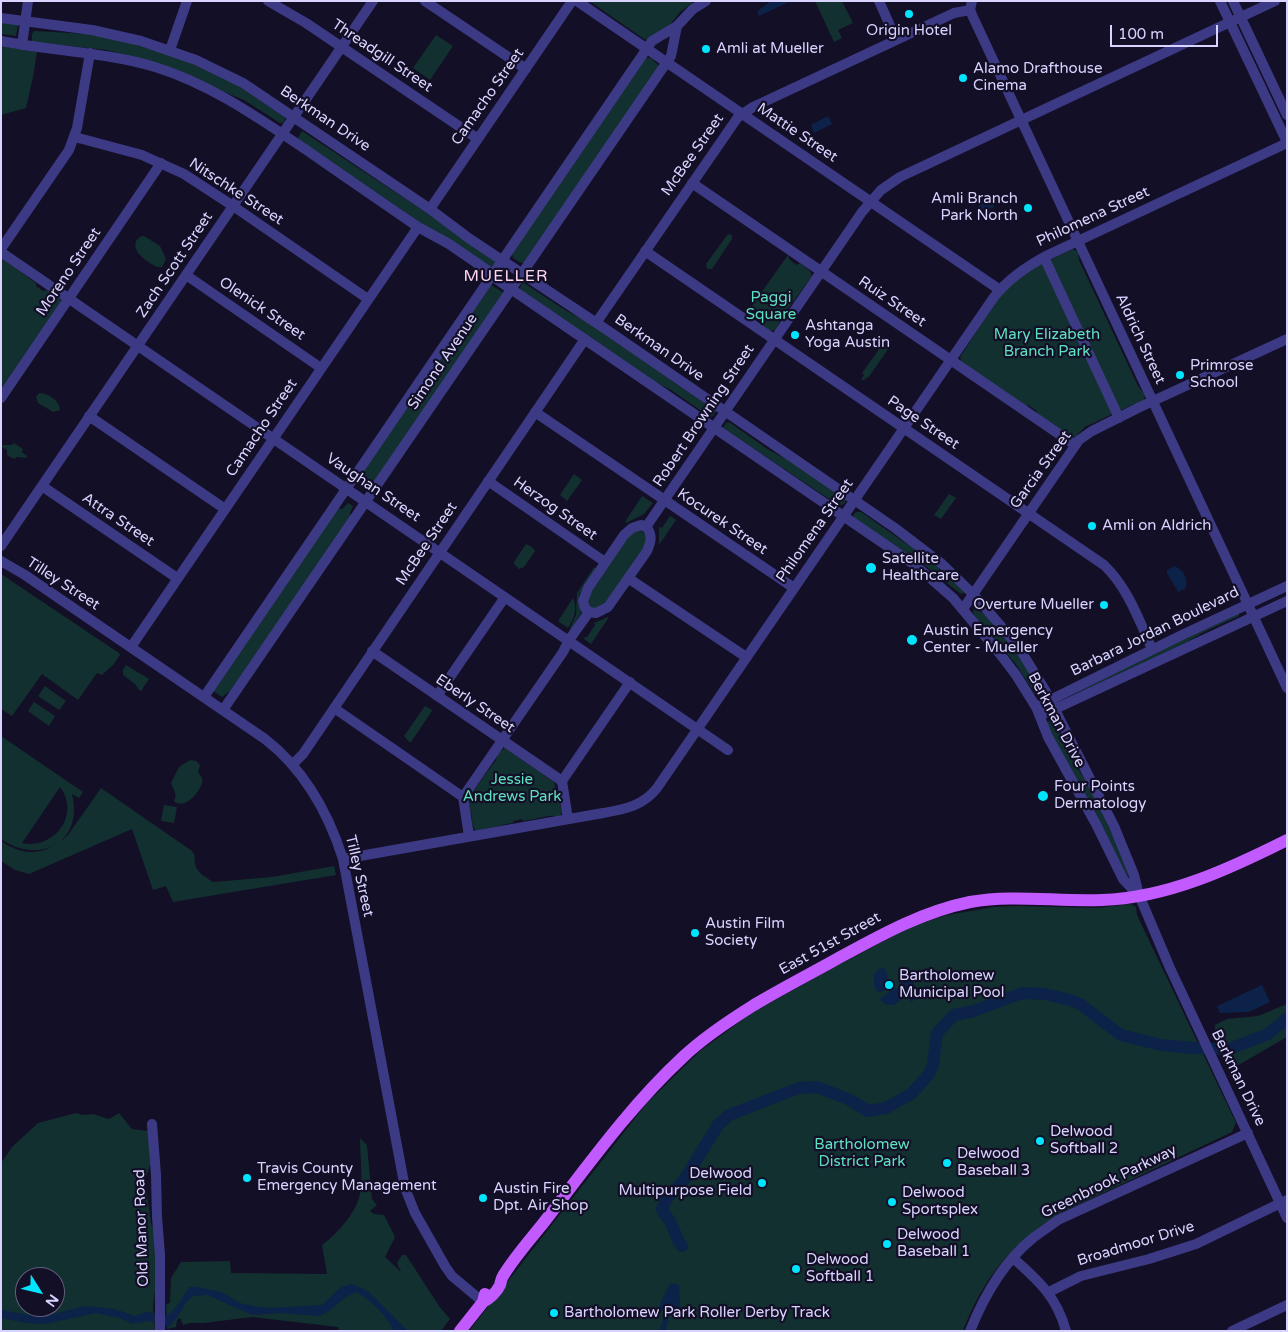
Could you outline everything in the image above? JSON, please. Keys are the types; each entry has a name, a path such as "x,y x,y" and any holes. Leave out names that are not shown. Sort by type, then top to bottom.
{"main road":[{"name":"East 51st Street","path":"460,1331 483,1302 490,1299 500,1285 500,1279 624,1121 661,1078 685,1055 716,1030 753,1006 893,928 930,913 970,902 991,900 1102,900 1139,895 1187,884 1228,868 1287,840"}],"street":[{"path":"22,45 28,1"},
{"path":"170,50 187,1"},
{"name":"Threadgill Street","path":"268,1 306,23 478,139"},
{"name":"Zach Scott Street","path":"1,546 373,1"},
{"path":"425,1 526,69"},
{"name":"Camacho Street","path":"430,209 572,1"},
{"name":"Mattie Street","path":"577,1 1000,290"},
{"name":"Simond Avenue","path":"204,698 654,39 677,26 693,9 706,1"},
{"path":"879,1 896,39"},
{"path":"1220,1 1287,142"},
{"path":"1233,1 1287,116"},
{"name":"Robert Browning Street","path":"646,527 870,201 887,185 900,177 1275,1"},
{"name":"McBee Street","path":"596,323 733,123 742,114 896,39 971,6"},
{"name":"Aldrich Street","path":"971,6 1021,120 1287,688"},
{"name":"Berkman Drive","path":"1,18 92,30 141,41 196,60 243,83 430,209 458,231 596,323 933,556 973,594 1021,651 1056,709 1114,826 1134,875 1139,895 1186,1005 1283,1201 1287,1218"},
{"name":"Simond Avenue","path":"223,710 667,62 673,52 677,26"},
{"name":"Berkman Drive","path":"1,41 90,53 135,62 171,73 233,102 418,227 449,244 487,270 511,290 915,565 963,608 1000,654 1038,711 1048,737 1092,816 1123,879 1139,895"},
{"path":"1,251 61,162 75,137 90,53"},
{"name":"Nitschke Street","path":"75,137 122,148 161,163 198,182 368,299"},
{"name":"Philomena Street","path":"343,860 628,808 643,801 657,788 1000,290 1019,272 1044,257 1287,142"},
{"name":"Moreno Street","path":"1,398 161,163"},
{"name":"Ruiz Street","path":"692,183 1075,445"},
{"name":"Camacho Street","path":"131,647 418,227"},
{"name":"Vaughan Street","path":"1,251 728,750"},
{"name":"Page Street","path":"645,251 1104,565 1112,572 1124,589 1152,649"},
{"path":"1044,257 1119,418"},
{"name":"Olenick Street","path":"186,275 321,368"},
{"name":"McBee Street","path":"293,764 303,754 584,339"},
{"name":"Garcia Street","path":"963,608 1075,445 1092,431 1287,339"},
{"name":"Kocurek Street","path":"535,412 794,588"},
{"path":"89,416 225,509"},
{"name":"Herzog Street","path":"488,481 605,562"},
{"name":"Attra Street","path":"42,486 177,578"},
{"path":"636,526 646,527 649,530 650,543 647,551 608,607 596,613 588,612 585,608 584,595 605,562 627,532 636,526"},
{"name":"Tilley Street","path":"1,561 25,575 272,744 293,764 314,792 332,828 343,860 409,1201 452,1276 483,1302"},
{"path":"628,578 746,657"},
{"name":"Barbara Jordan Boulevard","path":"1038,711 1050,700 1152,649 1287,586"},
{"path":"437,696 505,596"},
{"name":"Barbara Jordan Boulevard","path":"1038,711 1056,709 1287,601"},
{"path":"469,836 463,798 565,649 588,612"},
{"name":"Eberly Street","path":"372,651 562,781"},
{"path":"568,819 562,781 630,682"},
{"path":"334,708 463,798"},
{"name":"Old Manor Road","path":"152,1124 160,1255 160,1331"},
{"name":"Greenbrook Parkway","path":"970,1331 981,1304 1013,1258 1033,1238 1058,1220 1248,1133"},
{"name":"Broadmoor Drive","path":"1049,1292 1081,1276 1150,1259 1196,1244 1283,1201"},
{"path":"1013,1258 1049,1292 1062,1317 1066,1331"},
{"path":"1232,1331 1287,1305"}],"green space":[{"path":"584,1 695,1 680,12 669,26 647,40 592,3"},
{"path":"815,1 842,1 853,23 838,30 842,38 834,42"},
{"path":"1,21 18,25 16,36 1,34"},
{"path":"34,31 90,34 123,41 180,58 232,82 286,118 283,123 280,123 244,100 145,60 107,50 32,42"},
{"path":"436,35 453,46 430,80 413,68"},
{"path":"1,46 37,52 26,108 1,115"},
{"path":"646,58 651,58 659,66 524,263 513,258 512,254"},
{"path":"302,131 433,217 495,261 495,263 491,267 422,224 297,139"},
{"path":"728,234 732,235 732,239 712,269 707,269 706,264"},
{"path":"144,236 160,246 166,259 162,267 157,267 150,263 138,252 136,241"},
{"name":"Mary Elizabeth Branch Park","path":"1073,249 1078,252 1079,260 1138,386 1145,395 1144,400 1138,404 1134,404 1085,427 1075,437 1072,437 1036,413 1037,411 1028,405 1026,407 962,363 960,357 1006,289 1038,265"},
{"name":"Paggi Square","path":"788,255 790,260 797,265 800,263 810,271 812,276 780,320 777,328 770,331 763,326 762,322 750,314 746,314"},
{"path":"1,259 36,283 36,286 43,291 46,290 56,294 61,300 3,386 1,385"},
{"path":"522,283 584,320 716,411 713,416 710,417 671,390 649,379 519,290"},
{"path":"491,285 504,293 370,491 356,481"},
{"path":"888,339 892,340 891,345 868,378 861,380 864,375 862,373"},
{"path":"39,393 53,398 60,410 53,412 38,403 36,397"},
{"path":"729,422 769,450 792,462 846,500 845,503 838,505 723,428"},
{"path":"14,443 23,449 22,452 27,456 26,458 17,457 14,459 7,455 7,450 2,447 3,445 12,445"},
{"path":"574,474 582,480 567,501 560,495"},
{"path":"949,494 956,498 941,519 934,515"},
{"path":"642,496 653,503 644,514 626,523 625,522"},
{"path":"348,503 353,506 350,513 351,518 230,691 222,697 213,691 337,508 342,509"},
{"path":"856,512 861,512 923,553 964,593 961,594 920,562 854,519 853,515"},
{"path":"669,515 676,520 659,545 659,527 662,528"},
{"path":"640,530 646,535 646,544 606,604 592,610 587,603 589,594 630,534"},
{"path":"526,544 535,551 524,567 519,569 514,562"},
{"path":"594,567 597,570 590,577 579,595 581,613 571,629 576,615 577,593"},
{"path":"1,574 119,653 120,655 113,665 102,675 97,673 78,700 42,674 12,716 1,709"},
{"path":"573,598 575,613 568,628 558,621"},
{"path":"976,609 992,622 1013,648 1032,676 1041,696 1035,694 1015,663 974,616 973,610"},
{"path":"1239,613 1239,616 1187,642 1065,699 1133,663"},
{"path":"609,617 591,644 584,639 595,625 594,623"},
{"path":"126,665 149,679 141,691 123,675"},
{"path":"45,686 66,701 59,710 38,696"},
{"path":"34,702 55,716 49,726 28,711"},
{"path":"425,706 432,711 411,742 409,742 404,736"},
{"path":"1051,719 1055,722 1075,764 1091,789 1125,862 1129,876 1127,876 1097,815 1055,742 1047,723"},
{"path":"1,736 83,792 79,798 72,794 74,811 71,825 65,836 56,845 44,849 30,850 16,847 1,839","holes":["60,787 66,798 66,819 54,836 34,844 22,843"]},
{"name":"Jessie Andrews Park","path":"505,748 554,782 562,812 560,816 523,821 522,819 513,821 513,823 475,830 467,799 496,760 498,753"},
{"path":"190,760 196,761 200,765 198,772 202,782 193,797 188,801 178,804 174,801 175,794 171,783 179,767"},
{"path":"101,788 192,851 197,869 213,882 272,877 334,866 336,875 173,902 166,886 153,890 132,829 29,874 15,870 1,861 1,841 27,852 44,850 60,842 68,835"},
{"path":"164,805 177,807 174,823 161,821"},
{"name":"Bartholomew District Park","path":"1131,904 1136,907 1137,915 1236,1123 1232,1132 1059,1214 1042,1225 1013,1250 990,1278 980,1294 963,1331 469,1331 646,1104 700,1051 750,1014 912,926 947,915 994,907 1097,908"},
{"path":"1287,1004 1287,1037 1230,1070 1215,1038 1215,1025 1227,1019 1258,1016"},
{"path":"76,1113 82,1115 93,1114 109,1119 119,1113 132,1129 149,1131 150,1165 145,1180 151,1223 156,1238 156,1280 153,1308 155,1331 1,1331 1,1163 12,1147 38,1123"},
{"path":"360,1138 367,1145 372,1199 377,1205 370,1211 374,1214 384,1215 395,1237 385,1257 401,1272 397,1263 402,1255 406,1255 439,1306 450,1319 441,1331 339,1331 338,1327 252,1317 183,1325 180,1318 177,1320 176,1327 167,1329 166,1304 170,1303 171,1278 181,1262 230,1261 231,1273 327,1274 322,1245 346,1222 355,1207 360,1193"}],"water":[{"path":"771,1 786,1 787,3 759,16 757,11"},
{"path":"828,116 832,124 814,133 811,125"},
{"path":"977,193 979,197 984,195 986,199 990,198 994,207 979,214 977,202 973,203 970,196"},
{"path":"1175,566 1181,570 1186,579 1185,589 1178,592 1167,573 1167,570"},
{"path":"884,968 887,976 887,986 884,991 878,992 874,986 874,975 878,969"},
{"path":"909,975 918,991 928,985 931,991 911,1002 901,984 897,982"},
{"path":"1262,985 1270,1002 1249,1012 1220,1013 1217,1006"},
{"path":"894,988 898,988 903,996 895,1004 886,1004 880,999"},
{"path":"670,1283 679,1285 680,1304 677,1314 670,1313 665,1331 659,1331 666,1311 660,1309 660,1304"},
{"path":"352,1284 368,1291 408,1331 394,1331 378,1309 356,1292 320,1316 279,1313 252,1315 207,1295 193,1296 170,1326 163,1327 150,1321 132,1324 120,1318 96,1313 45,1324 26,1323 1,1318 1,1310 15,1312 15,1317 65,1317 65,1311 85,1306 115,1309 135,1316 145,1312 168,1315 177,1306 189,1287 221,1292 240,1303 253,1306 270,1308 322,1305 341,1287"}],"waterway":[{"path":"682,1246 662,1209 667,1198 684,1180 718,1125 729,1115 799,1088 817,1087 848,1099 868,1111 886,1108 911,1094 929,1074 933,1065 937,1033 954,1015 974,1011 1022,993 1045,994 1080,1004 1121,1035 1161,1045 1229,1049 1268,1034 1287,1018"}],"place":[{"name":"Origin Hotel","path":"909,14"},
{"name":"Amli at Mueller","path":"706,49"},
{"name":"Alamo Drafthouse Cinema","path":"963,78"},
{"name":"Amli Branch Park North","path":"1028,208"},
{"name":"Ashtanga Yoga Austin","path":"795,335"},
{"name":"Primrose School","path":"1180,375"},
{"name":"Amli on Aldrich","path":"1092,526"},
{"name":"Satellite Healthcare","path":"871,568"},
{"name":"Overture Mueller","path":"1104,605"},
{"name":"Austin Emergency Center - Mueller","path":"912,640"},
{"name":"Four Points Dermatology","path":"1043,796"},
{"name":"Austin Film Society","path":"695,933"},
{"name":"Bartholomew Municipal Pool","path":"889,985"},
{"name":"Delwood Softball 2","path":"1040,1141"},
{"name":"Delwood Baseball 3","path":"947,1163"},
{"name":"Travis County Emergency Management","path":"247,1178"},
{"name":"Delwood Multipurpose Field","path":"762,1183"},
{"name":"Austin Fire Dpt. Air Shop","path":"483,1198"},
{"name":"Delwood Sportsplex","path":"892,1202"},
{"name":"Delwood Baseball 1","path":"887,1244"},
{"name":"Delwood Softball 1","path":"796,1269"},
{"name":"Bartholomew Park Roller Derby Track","path":"554,1313"}],"district":[{"name":"MUELLER","path":"506,277"}]}
